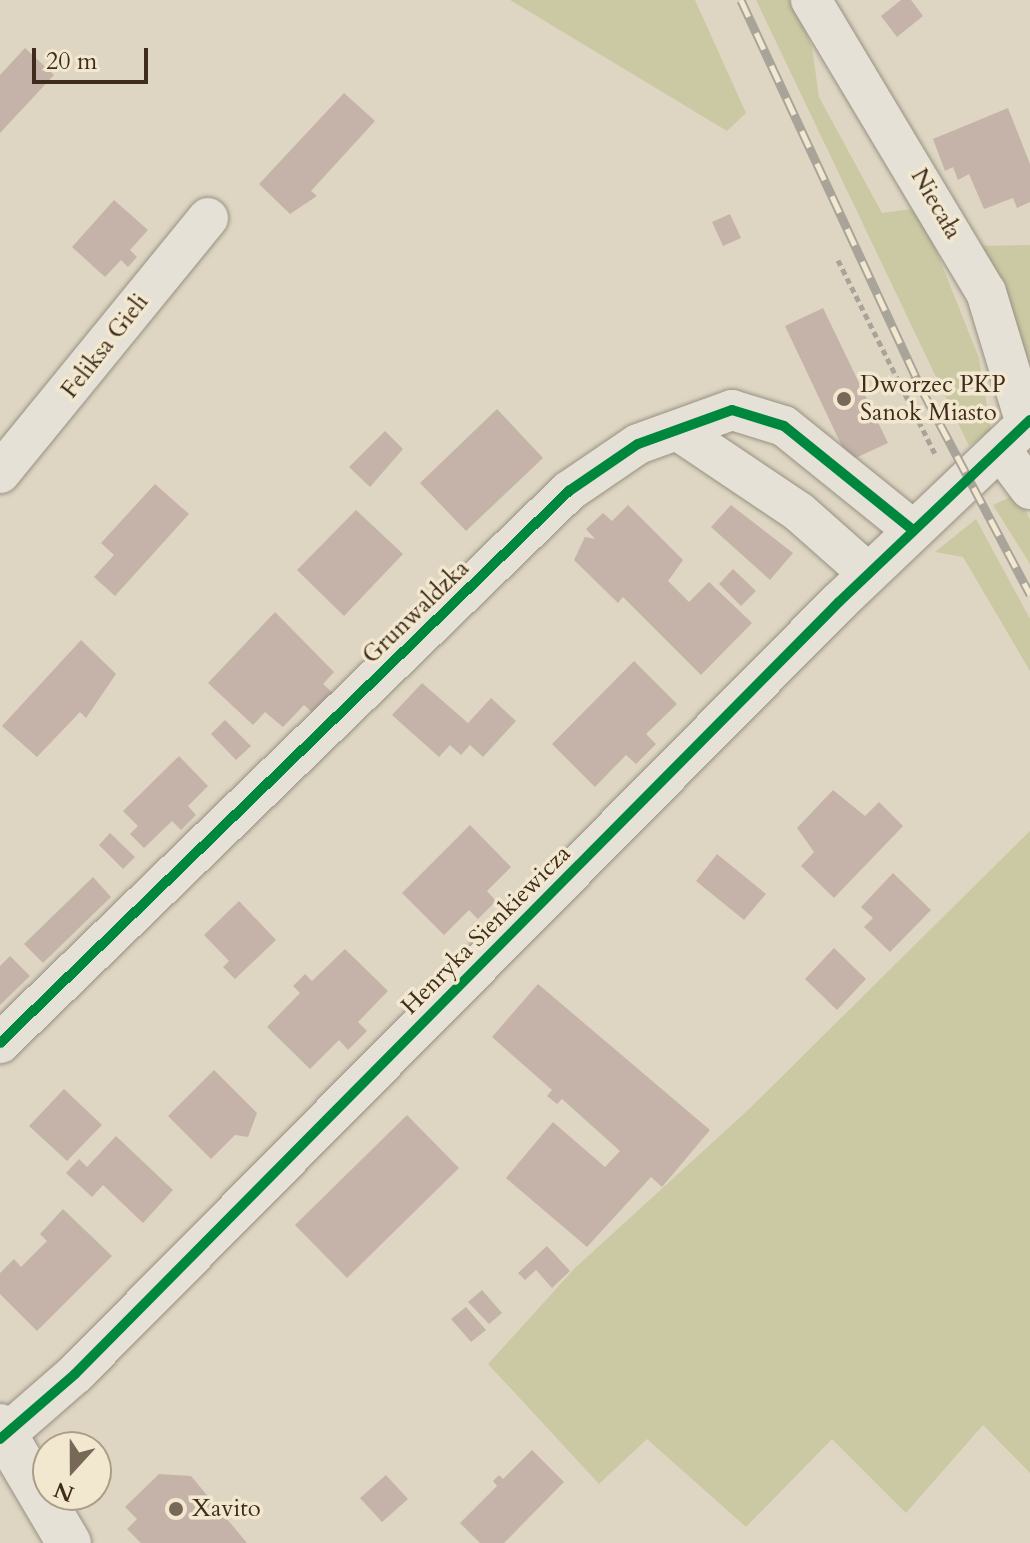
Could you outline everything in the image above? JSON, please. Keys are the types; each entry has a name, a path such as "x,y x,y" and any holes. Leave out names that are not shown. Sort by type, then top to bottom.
{"street":[{"name":"Niecała","path":"811,0 986,292 1030,489"},
{"name":"Feliksa Gieli","path":"0,473 208,218"},
{"name":"Grunwaldzka","path":"0,1043 569,491 638,444 680,432 732,410 784,426 913,530"},
{"name":"Henryka Sienkiewicza","path":"2,1433 75,1374 868,573 1018,431"},
{"path":"680,432 799,512 868,573"},
{"path":"2,1433 69,1543"}],"path":[{"path":"838,260 955,490"}],"shaded area":[{"path":"510,0 695,0 746,113 727,131"},
{"path":"756,0 793,0 812,47 819,97 882,213 911,209 924,220 979,358 991,430 969,446"},
{"path":"1030,245 1030,391 972,246"},
{"path":"1017,494 1030,519 1030,564 993,505"},
{"path":"976,519 1030,619 1030,671 963,557 935,552"},
{"path":"1030,831 1030,1473 983,1425 906,1513 832,1439 746,1527 647,1439 599,1484 488,1364 575,1268 747,1111"}],"building":[{"path":"901,0 911,0 923,16 897,37 881,16"},
{"path":"25,48 54,75 0,133 0,75"},
{"path":"344,93 375,121 311,191 317,196 290,214 259,184"},
{"path":"1008,108 1030,164 1030,202 1017,208 1013,198 984,209 969,174 958,180 953,167 945,171 933,139"},
{"path":"114,200 148,230 130,250 137,257 128,267 121,260 105,277 72,247"},
{"path":"730,214 741,238 723,246 712,222"},
{"name":"Dworzec PKP Sanok Miasto","path":"823,308 888,443 849,461 785,326"},
{"path":"497,409 543,458 466,531 420,483"},
{"path":"385,431 403,449 370,487 349,467"},
{"path":"155,484 189,514 115,596 94,577 114,555 101,543"},
{"path":"628,505 683,560 668,581 689,602 709,582 752,623 701,675 623,597 618,603 574,560 585,537 595,539 586,529 603,513 612,521"},
{"path":"731,505 793,553 770,580 711,527"},
{"path":"356,510 403,554 344,616 297,570"},
{"path":"733,569 756,591 741,606 719,584"},
{"path":"275,612 334,672 323,684 333,693 314,714 304,705 283,727 265,712 253,725 208,683"},
{"path":"81,640 116,674 86,718 80,712 37,757 2,726"},
{"path":"634,661 677,704 646,734 656,744 636,764 626,755 595,787 552,744"},
{"path":"422,683 468,723 491,698 516,721 483,757 470,745 461,755 450,745 439,757 392,715"},
{"path":"225,720 251,746 236,760 211,734"},
{"path":"179,756 208,786 188,806 196,815 181,830 172,821 144,848 130,834 138,826 123,811"},
{"path":"833,790 865,816 879,802 903,826 834,898 801,866 814,852 797,828"},
{"path":"470,825 511,867 487,891 496,901 478,919 469,910 444,935 402,893"},
{"path":"110,833 135,857 123,869 99,845"},
{"path":"717,854 766,894 744,920 696,881"},
{"path":"893,873 931,910 890,952 864,927 873,918 861,907"},
{"path":"93,877 111,897 43,963 24,944"},
{"path":"239,901 276,940 235,979 223,967 229,961 204,935"},
{"path":"834,948 866,979 837,1010 805,979"},
{"path":"345,949 388,991 358,1022 367,1031 348,1050 339,1040 310,1069 267,1027 300,993 293,986 305,974 312,981"},
{"path":"10,956 30,976 0,1005 0,966"},
{"path":"538,984 710,1130 662,1187 651,1177 587,1247 506,1178 553,1122 605,1167 620,1151 562,1099 557,1104 547,1096 552,1090 492,1037"},
{"path":"214,1070 257,1113 248,1137 235,1135 211,1159 168,1116"},
{"path":"64,1089 102,1125 67,1161 29,1126"},
{"path":"407,1115 459,1168 347,1278 295,1225"},
{"path":"116,1136 173,1190 143,1223 103,1185 92,1197 66,1173 79,1159 87,1167"},
{"path":"63,1209 112,1256 37,1331 0,1294 0,1273 14,1259 21,1267 47,1241 40,1234"},
{"path":"547,1246 570,1271 552,1288 536,1270 525,1280 518,1273"},
{"path":"482,1290 502,1313 489,1324 468,1302"},
{"path":"466,1307 486,1330 471,1342 451,1319"},
{"path":"532,1450 564,1482 504,1543 480,1543 460,1523 497,1486 493,1481 499,1475 503,1479"},
{"path":"159,1474 191,1476 247,1543 141,1543 127,1529 137,1519 125,1507"},
{"path":"386,1475 408,1499 382,1522 360,1498"}],"railway":[{"path":"741,0 923,392 1030,594"}],"cycle path":[{"path":"0,1043 569,491 638,444 732,410 784,426 913,530"},
{"path":"0,1439 75,1374 839,602 1030,420"}],"place":[{"name":"Dworzec PKP Sanok Miasto","path":"844,399"},
{"name":"Xavito","path":"176,1509"}]}
